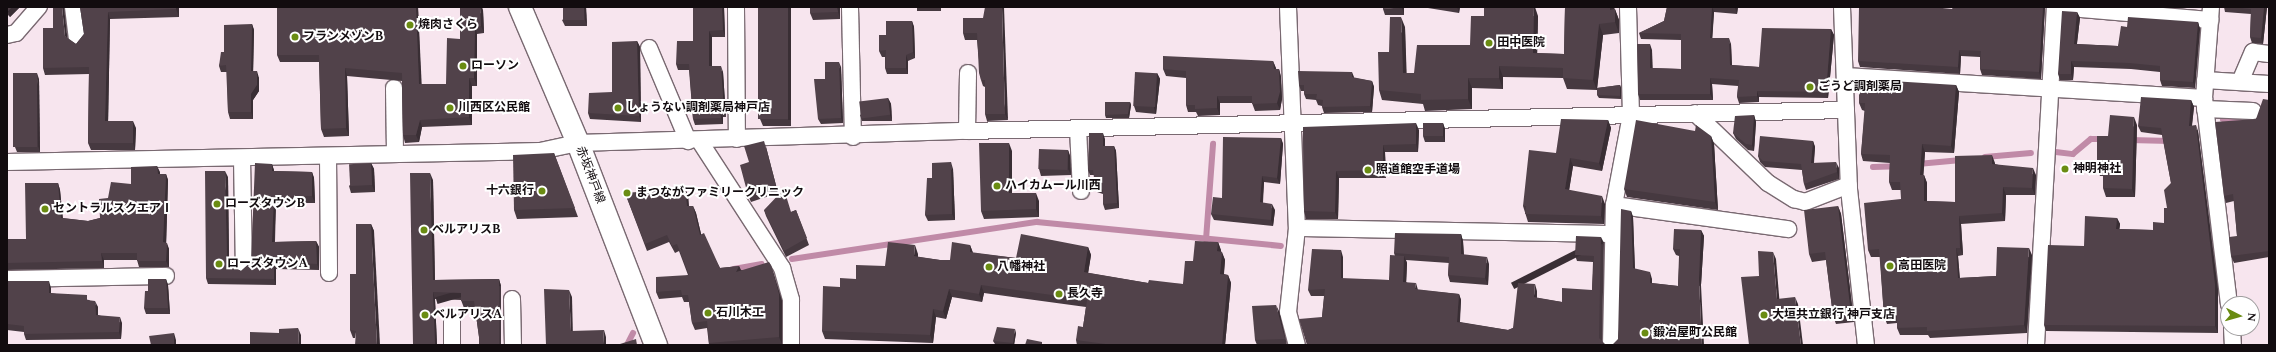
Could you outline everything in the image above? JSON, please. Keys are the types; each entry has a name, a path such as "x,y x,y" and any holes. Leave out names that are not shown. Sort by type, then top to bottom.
{"main road":[{"name":"赤坂神戸線","path":"520,7 578,143 656,345"}],"street":[{"path":"7,35 16,33 39,7"},
{"path":"73,7 77,42"},
{"path":"736,7 737,139"},
{"path":"850,7 854,137"},
{"path":"1288,7 1291,124 1297,228 1288,312 1297,345"},
{"path":"1611,345 1612,234 1614,205 1631,115 1628,7"},
{"path":"1842,7 1849,185 1866,345"},
{"path":"2036,345 2050,87 2056,7 2211,14 2205,80 2205,103 2228,296"},
{"path":"649,48 693,141 782,268 791,300 791,345"},
{"path":"2240,82 2253,52 2269,54"},
{"path":"967,130 968,73"},
{"path":"1845,76 2050,87 2205,103 2253,111"},
{"path":"2205,80 2269,84"},
{"path":"394,88 395,154"},
{"path":"7,162 540,151 578,143 854,137 967,130 1291,124 1846,110"},
{"path":"1695,113 1768,183 1794,199 1805,202 1849,185"},
{"path":"1078,128 1081,191"},
{"path":"328,156 329,273"},
{"path":"242,158 244,268"},
{"path":"1614,205 1788,229"},
{"path":"1297,228 1612,234"},
{"path":"7,279 166,276"},
{"path":"512,299 513,345"},
{"path":"452,321 452,345"}],"building":[{"path":"7,7 12,7 8,11"},
{"path":"53,7 62,7 65,36 76,44 84,34 80,7 176,7 176,9 108,12 105,121 133,121 133,143 88,143 89,67 43,68 43,28 53,28"},
{"path":"277,7 416,7 419,84 446,84 447,38 460,39 460,7 480,7 481,26 475,26 474,78 469,78 469,117 420,120 416,135 403,135 402,73 345,68 346,128 321,129 319,55 277,55"},
{"path":"563,7 584,7 584,20 563,20"},
{"path":"693,7 722,7 723,30 709,31 709,66 721,66 724,111 720,111 721,118 693,119 689,64 676,64 677,41 693,41"},
{"path":"758,7 788,7 788,119 758,119"},
{"path":"810,7 837,7 838,12 810,13"},
{"path":"985,7 1002,7 1005,114 985,114 985,80 981,80 979,73 977,33 963,33 963,18 983,18"},
{"path":"1383,7 1402,7 1402,8 1383,9"},
{"path":"1484,7 1534,7 1533,53 1564,54 1565,7 1610,7 1610,10 1615,9 1615,22 1599,24 1593,80 1563,78 1563,68 1499,66 1499,78 1468,78 1468,99 1421,100 1421,94 1379,90 1378,52 1389,52 1390,17 1401,17 1403,73 1414,73 1417,45 1470,45 1471,16 1484,16"},
{"path":"1667,7 1712,7 1710,38 1729,38 1730,65 1759,67 1762,28 1831,29 1826,92 1757,91 1757,96 1737,97 1739,80 1710,78 1710,94 1638,94 1637,44 1650,44 1650,68 1681,69 1681,34 1639,33 1664,21"},
{"path":"1859,7 1933,7 1952,9 1953,7 2043,7 2039,72 1980,69 1981,51 1959,50 1958,67 1858,61"},
{"path":"2232,7 2264,7 2261,38 2250,37 2251,9"},
{"path":"2062,11 2077,12 2074,44 2118,46 2121,26 2127,27 2128,17 2198,22 2193,82 2160,80 2160,66 2129,63 2071,61 2071,74 2058,74"},
{"path":"886,21 912,21 913,52 906,55 906,68 885,68 886,50 879,51 879,35 886,35"},
{"path":"252,24 251,71 257,71 257,85 251,94 251,112 228,112 226,65 219,66 221,52 224,52 224,25"},
{"path":"637,41 639,116 588,113 589,93 612,92 612,42"},
{"path":"1163,56 1273,61 1274,69 1279,69 1280,92 1277,103 1252,104 1252,96 1217,96 1217,108 1195,109 1195,105 1186,105 1186,71 1163,69"},
{"path":"825,62 839,62 841,118 818,119 814,79 825,79"},
{"path":"1298,71 1352,72 1352,77 1372,81 1370,106 1322,107 1323,100 1316,99 1317,94 1304,94 1304,85 1299,85"},
{"path":"1135,72 1157,73 1155,107 1133,106"},
{"path":"13,73 37,73 37,147 13,147"},
{"path":"1859,79 1956,85 1951,146 1922,144 1920,175 1924,175 1924,201 1955,202 1955,156 1992,155 1992,164 2033,168 2032,188 2003,187 2002,213 1959,216 1960,248 1956,248 1958,278 1996,276 1997,247 2029,248 2024,325 1927,331 1927,327 1897,328 1897,316 1884,316 1879,249 1868,250 1864,203 1901,199 1900,182 1889,182 1890,155 1861,154 1865,103 1859,103"},
{"path":"1620,85 1620,96 1597,95 1597,88"},
{"path":"2141,97 2191,100 2189,126 2196,125 2215,284 2215,326 2044,325 2048,245 2084,246 2085,216 2117,218 2116,229 2153,230 2153,222 2164,223 2164,208 2167,208 2164,190 2171,183 2161,128 2138,126"},
{"path":"888,98 890,115 861,118 859,102"},
{"path":"2263,99 2269,100 2269,251 2231,256 2229,237 2237,236 2233,194 2224,196 2215,122 2256,119"},
{"path":"1105,102 1130,102 1128,114 1105,115"},
{"path":"1754,115 1752,145 1746,144 1733,133 1735,116"},
{"path":"2110,115 2134,117 2132,189 2103,188 2103,168 2097,168 2097,136 2108,136"},
{"path":"1561,119 1608,120 1599,163 1570,158 1565,189 1602,196 1601,216 1525,214 1526,206 1523,206 1529,150 1556,153"},
{"path":"1636,120 1695,131 1696,125 1711,136 1715,202 1624,189"},
{"path":"1416,123 1416,144 1383,145 1383,170 1336,171 1335,212 1304,211 1303,127"},
{"path":"1423,123 1443,123 1443,136 1423,136"},
{"path":"1089,133 1103,133 1103,146 1114,146 1117,203 1103,204 1103,190 1095,186 1093,170 1088,170"},
{"path":"1760,136 1813,141 1811,163 1836,162 1837,172 1804,184 1801,164 1763,161 1758,156"},
{"path":"1223,137 1281,138 1277,178 1262,176 1260,202 1272,204 1271,220 1211,214 1213,197 1222,198"},
{"path":"764,141 776,187 748,195 740,165 749,162 744,146"},
{"name":"ハイカムール川西","path":"979,143 1009,143 1009,193 1036,193 1036,209 981,211"},
{"path":"1039,149 1068,150 1067,170 1038,169"},
{"name":"十六銀行","path":"554,153 575,208 514,210 513,155"},
{"path":"951,162 952,214 925,215 927,178 932,178 932,163"},
{"path":"255,163 272,164 272,171 312,172 312,196 274,197 272,242 316,241 317,264 274,262 274,279 206,278 205,171 225,171 227,257 232,258 234,267 241,271 251,262"},
{"path":"371,163 372,185 350,186 349,164"},
{"path":"157,166 158,174 166,174 163,242 167,243 166,261 137,261 137,253 101,253 102,261 7,263 7,239 26,239 25,183 58,183 61,218 88,221 100,218 99,199 108,198 111,182 131,184 131,167"},
{"path":"410,173 430,173 433,280 499,279 499,345 479,345 474,301 461,301 461,293 433,292 435,345 413,345"},
{"path":"685,188 687,206 693,206 700,235 704,233 720,268 739,266 736,272 769,262 771,265 779,294 779,337 709,343 707,321 692,323 688,295 682,295 681,290 656,292 656,277 689,275 677,244 672,246 667,235 645,244 625,193"},
{"path":"784,189 791,212 796,210 807,238 784,251 764,210"},
{"path":"1838,206 1851,314 1833,316 1825,252 1809,254 1804,210"},
{"path":"1621,209 1631,211 1633,268 1650,272 1650,283 1678,286 1680,249 1673,249 1674,229 1701,230 1699,279 1702,345 1612,345 1618,339"},
{"path":"356,224 371,224 377,345 355,345 356,331 350,330 350,274 356,274"},
{"path":"1395,233 1461,234 1461,254 1487,257 1485,278 1448,275 1449,257 1394,253"},
{"path":"1021,234 1088,247 1084,272 1148,283 1149,280 1183,284 1185,261 1193,261 1195,241 1218,242 1217,251 1222,252 1220,274 1228,275 1222,345 1113,345 1076,340 1078,326 1083,327 1087,300 981,285 979,294 949,289 943,311 933,309 930,335 822,331 823,286 840,287 840,278 856,279 856,265 885,266 888,242 915,245 914,256 940,260 950,260 952,242 970,245 970,252 1016,258"},
{"path":"1576,236 1601,237 1599,338 1606,345 1307,345 1299,319 1322,317 1325,289 1308,290 1312,249 1341,250 1341,278 1389,280 1390,255 1404,256 1403,282 1416,283 1415,289 1459,294 1457,322 1508,330 1513,328 1518,283 1535,284 1534,297 1562,302 1562,288 1592,290 1594,256 1575,255"},
{"path":"1758,251 1773,252 1777,299 1795,297 1801,345 1749,345 1741,277 1759,276"},
{"path":"148,279 166,279 168,308 144,308 145,291 148,291"},
{"path":"7,281 49,281 49,293 87,295 87,300 95,301 96,315 120,317 119,332 24,334 24,326 7,324"},
{"path":"544,289 569,290 571,331 604,330 603,345 546,345"},
{"path":"1276,305 1285,339 1255,340 1252,306"},
{"path":"997,327 1015,329 1013,343 993,341"},
{"path":"298,328 299,345 250,345 250,332 279,333 279,329"},
{"path":"174,333 174,345 151,345 149,336"},
{"path":"636,339 637,345 620,345 620,344"},
{"path":"1027,339 1042,342 1042,345 1025,345"}],"waterway":[{"path":"2223,119 2240,122"},
{"path":"2056,152 2073,154 2091,139 2104,139"},
{"path":"2130,140 2170,141"},
{"path":"1206,240 1213,144"},
{"path":"1985,157 2031,153"},
{"path":"1918,164 1961,160"},
{"path":"1873,167 1897,166"},
{"path":"792,259 1037,222 1281,246"},
{"path":"734,269 762,264"},
{"path":"627,345 633,333"}],"place":[{"name":"焼肉さくら","path":"410,25"},
{"name":"フランメゾンB","path":"295,37"},
{"name":"田中医院","path":"1489,43"},
{"name":"ローソン","path":"463,66"},
{"name":"ごうど調剤薬局","path":"1810,87"},
{"name":"川西区公民館","path":"450,108"},
{"name":"しょうない調剤薬局神戸店","path":"618,108"},
{"name":"神明神社","path":"2065,169"},
{"name":"照道館空手道場","path":"1368,170"},
{"name":"ハイカムール川西","path":"997,186"},
{"name":"十六銀行","path":"542,191"},
{"name":"まつながファミリークリニック","path":"627,193"},
{"name":"ローズタウンB","path":"217,204"},
{"name":"セントラルスクエアⅠ","path":"45,209"},
{"name":"ベルアリスB","path":"424,230"},
{"name":"ローズタウンA","path":"219,264"},
{"name":"高田医院","path":"1890,266"},
{"name":"八幡神社","path":"989,267"},
{"name":"長久寺","path":"1059,294"},
{"name":"石川木工","path":"708,313"},
{"name":"ベルアリスA","path":"425,315"},
{"name":"大垣共立銀行 神戸支店","path":"1764,315"},
{"name":"鍛冶屋町公民館","path":"1645,333"}]}
